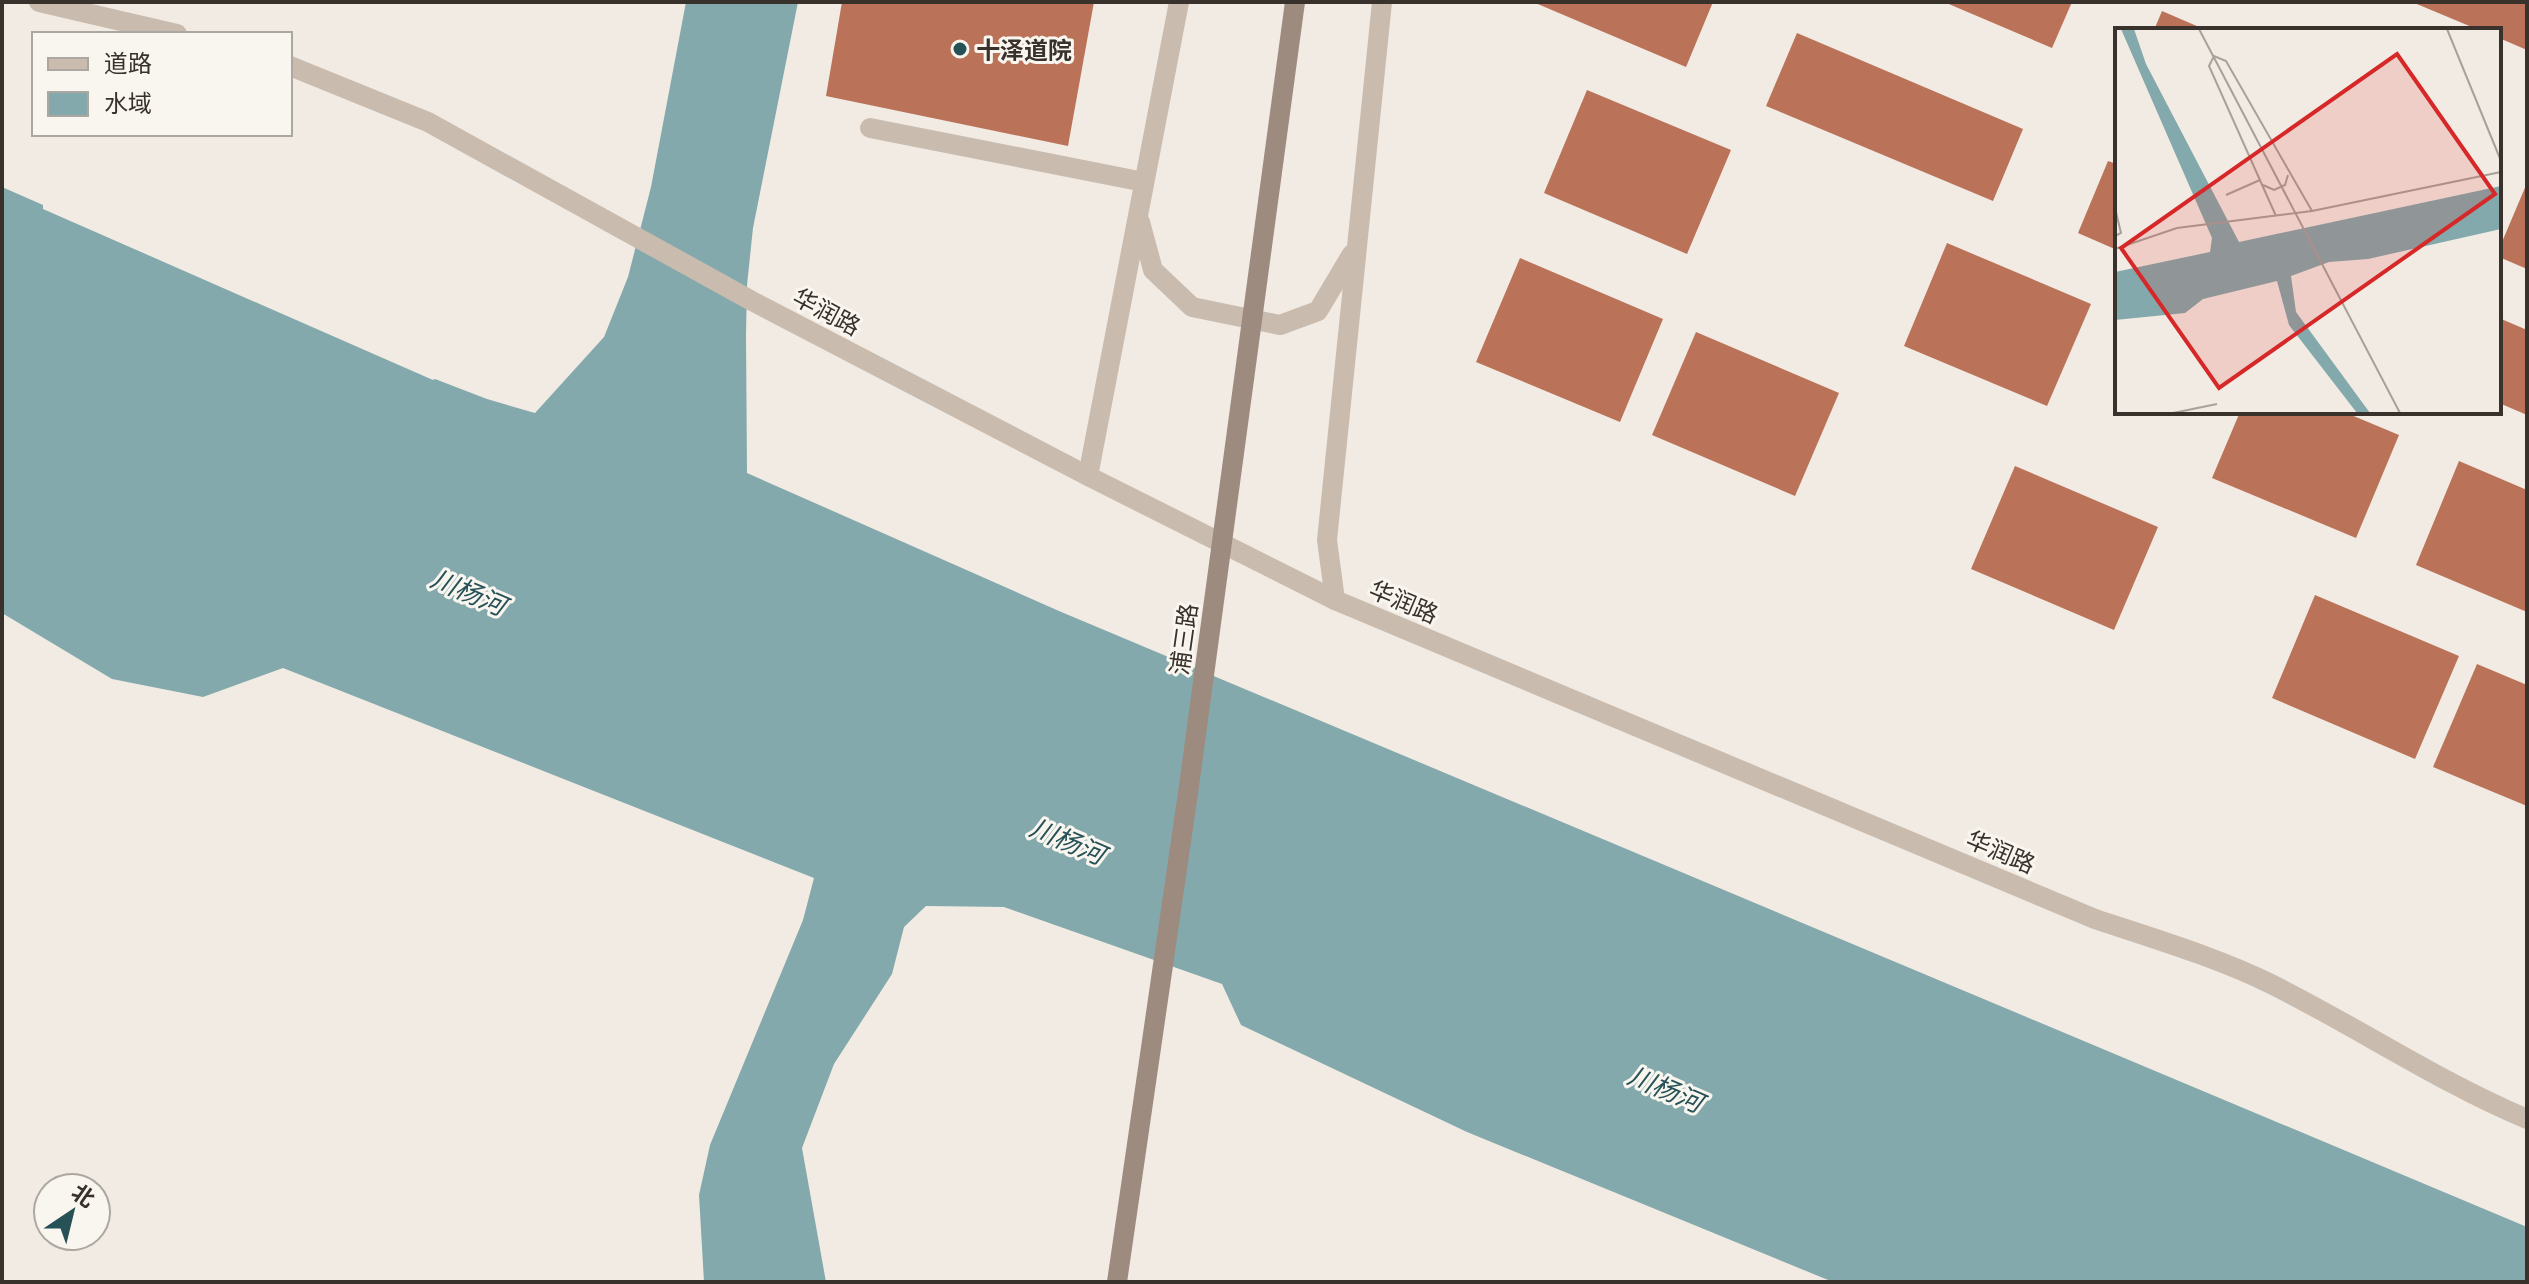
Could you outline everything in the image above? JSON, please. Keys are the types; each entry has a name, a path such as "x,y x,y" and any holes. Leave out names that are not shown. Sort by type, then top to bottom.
{"main road":[{"name":"浦三路","path":"1117,1282 1189,786 1295,2"}],"street":[{"path":"39,2 168,32"},
{"path":"1088,476 1179,2"},
{"path":"1335,600 1327,540 1382,2"},
{"name":"华润路","path":"292,67 428,122 752,301 1335,600 2095,919 2187,949 2271,984 2446,1079 2527,1119"},
{"path":"870,128 1144,182"},
{"path":"1138,215 1153,270 1192,307 1280,325 1318,311 1357,246"}],"water":[{"name":"川杨河","path":"686,2 798,2 753,228 747,285 747,473 1059,611 2527,1227 2527,1282 1833,1282 1467,1132 1241,1025 1222,984 1004,907 926,906 904,927 892,974 834,1064 802,1148 826,1282 704,1282 699,1195 710,1145 803,920 814,878 283,668 203,697 112,679 2,613 2,187 43,205 43,209 433,380 535,413 604,337 628,277 651,187"}],"building":[{"name":"十泽道院","path":"842,2 1094,2 1068,146 826,96"},
{"path":"1533,2 1713,2 1686,67"},
{"path":"1944,2 2072,2 2052,48"},
{"path":"2412,2 2527,2 2527,50 2501,39 2501,28 2474,28"},
{"path":"2162,11 2201,28 2155,28"},
{"path":"1797,33 2023,129 1993,201 1766,106"},
{"path":"1587,90 1731,150 1687,254 1544,193"},
{"path":"2108,161 2115,163 2115,249 2078,233"},
{"path":"2527,183 2527,269 2501,258 2501,244"},
{"path":"1947,243 2091,304 2047,406 1904,346"},
{"path":"1520,258 1663,319 1620,422 1476,362"},
{"path":"2501,319 2527,330 2527,415 2501,404"},
{"path":"1696,332 1839,393 1795,496 1652,435"},
{"path":"2239,414 2349,414 2399,435 2356,538 2212,478"},
{"path":"2459,461 2527,490 2527,612 2416,565"},
{"path":"2015,466 2158,527 2114,630 1971,569"},
{"path":"2315,595 2459,656 2415,759 2272,698"},
{"path":"2477,664 2527,685 2527,806 2433,767"}],"place":[{"name":"十泽道院","path":"960,49"}]}
